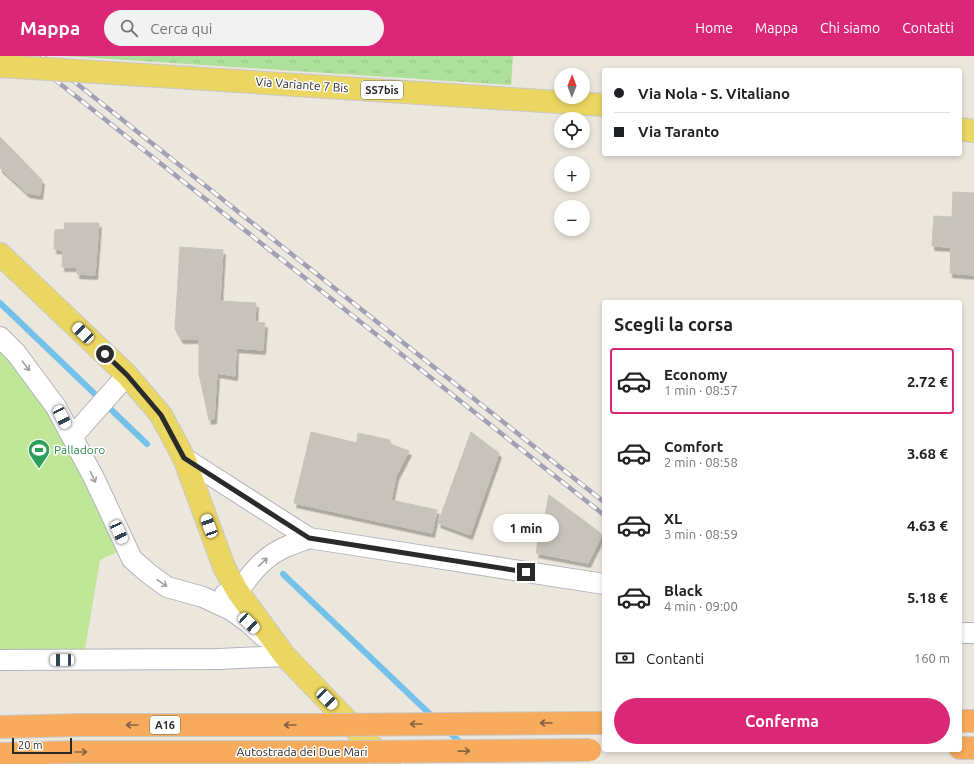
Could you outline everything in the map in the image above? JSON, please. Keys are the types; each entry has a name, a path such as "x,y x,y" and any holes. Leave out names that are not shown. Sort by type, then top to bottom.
{"highway":[{"path":"962,721 974,721"},
{"name":"A16","path":"0,727 94,725 595,723"},
{"path":"962,748 974,748"},
{"name":"Autostrada dei Due Mari","path":"0,754 77,752 597,750"},
{"path":"192,764 355,752"}],"main road":[{"name":"Via Variante 7 Bis","path":"0,66 602,105"},
{"path":"962,129 974,131"},
{"path":"0,254 127,375 161,415 184,458 224,567 238,592 285,656 389,764"}],"street":[{"path":"0,337 16,353 56,407 94,478 132,559 167,587 203,598 231,610 249,623 285,656"},
{"path":"72,437 127,375"},
{"path":"184,458 309,538 602,584"},
{"path":"203,598 238,592 250,575 265,559 287,546 309,538"},
{"path":"962,633 974,633"},
{"path":"0,660 219,659 285,656"}],"green space":[{"path":"65,56 513,56 511,85"},
{"name":"Palladoro","path":"0,350 27,377 57,428 99,512 117,552 100,560 84,655 0,654"}],"building":[{"path":"0,137 42,180 40,195 27,193 0,168"},
{"path":"953,192 974,193 974,275 950,273 951,247 932,246 934,216 952,217"},
{"path":"64,223 99,223 95,275 77,274 77,267 62,267 63,250 54,249 55,230 65,229"},
{"path":"180,247 223,250 220,301 256,303 255,322 265,323 263,350 236,348 235,376 217,373 214,419 209,420 199,374 199,339 181,339 175,329"},
{"path":"311,432 357,443 358,433 390,440 390,444 409,451 396,476 391,500 437,510 432,533 294,503"},
{"path":"471,432 499,453 470,535 438,523"},
{"path":"549,495 602,535 588,563 536,553 541,525 543,525"}],"waterway":[{"path":"0,303 147,444"},
{"path":"283,574 435,719"},
{"path":"448,731 463,745"}],"railway":[{"path":"25,56 602,513"},
{"path":"42,56 602,500"}],"place":[{"name":"Palladoro","path":"39,470"}],"route":[{"path":"105,354 127,375 161,415 184,458 309,538 526,572"}]}
